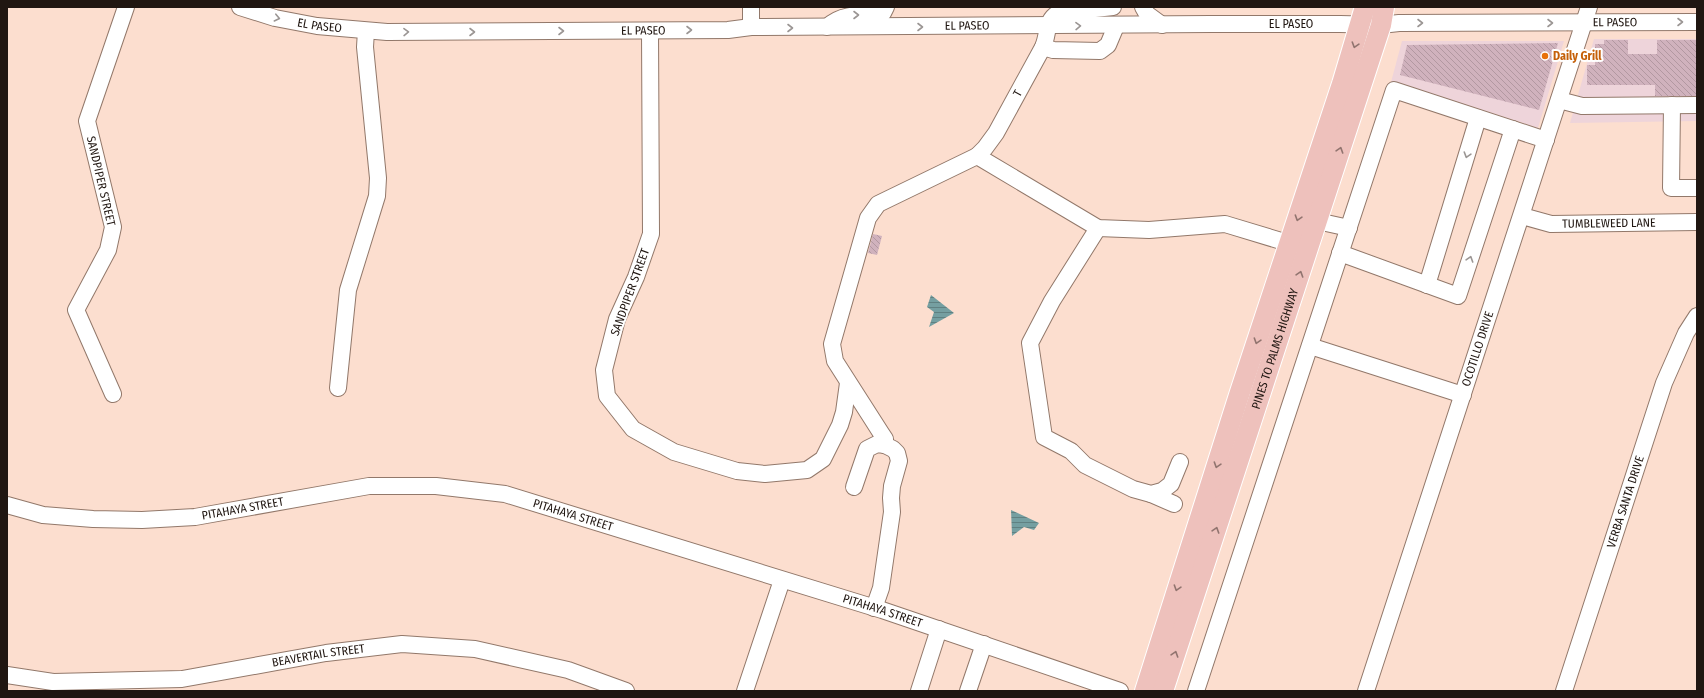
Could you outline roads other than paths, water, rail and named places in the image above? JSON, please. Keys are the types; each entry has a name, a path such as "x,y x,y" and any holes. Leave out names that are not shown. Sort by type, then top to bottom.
{"main road":[{"name":"PINES TO PALMS HIGHWAY","path":"1163,691 1317,221 1372,14"},
{"name":"PINES TO PALMS HIGHWAY","path":"1145,691 1289,243 1372,14"}],"street":[{"name":"SANDPIPER STREET","path":"113,394 76,310 108,250 113,227 87,121 126,7"},
{"name":"EL PASEO","path":"240,7 275,18 317,26 366,31 728,30 751,27 825,28 1116,26 1202,24 1241,16 1372,14 1399,23 1697,22"},
{"path":"751,7 751,27"},
{"path":"825,28 833,20 847,15 879,15 884,13 886,7"},
{"path":"1048,26 1051,18 1058,13 1113,7"},
{"path":"1143,7 1147,14 1162,25"},
{"name":"OCOTILLO DRIVE","path":"1366,691 1589,7"},
{"name":"T","path":"977,156 996,133 1043,47 1048,26"},
{"path":"1043,47 1053,50 1100,51 1108,45 1116,26"},
{"name":"SANDPIPER STREET","path":"650,30 651,234 636,277 617,319 604,370 607,396 633,429 674,452 737,471 764,474 806,470 822,459 840,425 844,412 848,383"},
{"path":"338,388 348,290 377,196 378,178 365,47 366,31"},
{"path":"1196,691 1394,90 1546,140"},
{"path":"1559,100 1582,106 1697,105"},
{"path":"1672,105 1671,188 1697,188"},
{"path":"1427,285 1478,118"},
{"path":"1340,253 1458,296 1513,129"},
{"path":"885,445 884,439 835,361 832,344 870,214 883,201 977,156 1098,228 1149,230 1225,224 1308,250"},
{"name":"TUMBLEWEED LANE","path":"1522,216 1551,224 1697,222"},
{"path":"1317,221 1348,228"},
{"path":"1098,228 1052,301 1031,341 1030,346 1043,433 1046,439 1071,451 1085,465 1133,490 1151,494 1174,504"},
{"name":"VERBA SANTA DRIVE","path":"1564,691 1664,383 1686,332 1697,316"},
{"path":"1310,346 1463,395"},
{"path":"844,412 852,404 860,404 865,408"},
{"path":"854,487 868,449 877,444 885,445 897,453 899,461 892,486 892,512 881,588 874,608"},
{"path":"1151,494 1162,490 1171,484 1180,462"},
{"name":"PITAHAYA STREET","path":"7,505 43,515 93,519 142,520 195,517 369,486 436,486 505,494 939,629 984,644 1088,686 1120,691"},
{"path":"745,691 782,580"},
{"path":"919,691 939,629"},
{"name":"BEAVERTAIL STREET","path":"7,675 53,682 182,679 326,653 402,644 475,649 568,670 626,691"},
{"path":"968,691 984,644"}],"water":[{"path":"931,295 954,313 929,327 934,312 927,307"},
{"path":"1011,510 1039,523 1034,530 1024,527 1012,536"}],"place":[{"name":"Daily Grill","path":"1545,56"}]}
